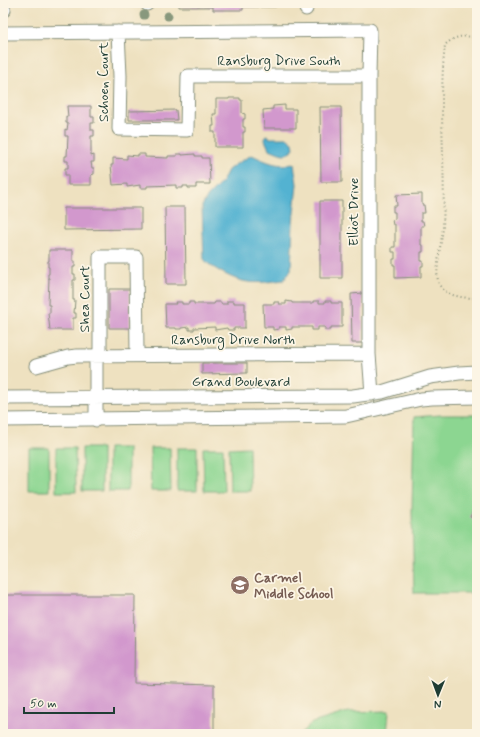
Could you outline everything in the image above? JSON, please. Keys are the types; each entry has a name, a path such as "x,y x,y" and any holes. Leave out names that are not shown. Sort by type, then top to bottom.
{"street":[{"name":"Elliot Drive","path":"118,32 370,30 369,354 372,394"},
{"path":"3,33 118,32"},
{"name":"Schoen Court","path":"118,32 120,76 119,130 188,130 188,76"},
{"name":"Ransburg Drive South","path":"188,76 369,76"},
{"name":"Shea Court","path":"98,356 100,257 136,257 137,355"},
{"name":"Ransburg Drive North","path":"36,366 68,357 137,355 369,354"},
{"path":"96,420 98,356"},
{"name":"Grand Boulevard","path":"3,398 337,396 372,394 430,377 477,372"},
{"path":"3,420 346,416 421,399 477,397"}],"path":[{"path":"477,37 460,36 452,38 445,45 442,129 443,228 437,276 439,285 445,291 454,296 477,298"}],"green space":[{"path":"477,415 477,593 414,593 412,511 414,417"},
{"path":"249,447 250,491 230,491 229,448"},
{"path":"29,448 49,448 49,491 29,491"},
{"path":"56,448 75,448 76,492 56,492"},
{"path":"82,448 102,448 102,491 82,491"},
{"path":"108,448 128,448 128,491 108,491"},
{"path":"150,448 170,448 171,491 151,491"},
{"path":"177,448 197,448 197,491 177,491"},
{"path":"203,448 223,448 224,491 204,491"},
{"path":"389,711 387,734 300,734 312,723 348,712"}],"water":[{"path":"266,135 269,136 269,138 287,138 293,143 294,148 285,154 269,149 265,140"},
{"path":"252,155 267,162 282,165 294,164 297,184 293,223 291,270 284,280 252,282 238,280 221,272 204,259 202,206 208,196 222,182 228,170"}],"building":[{"path":"179,3 276,3 276,7 243,7 243,10 213,10 213,7 179,7"},
{"path":"288,3 300,3 300,7 288,7"},
{"path":"240,98 240,100 242,100 242,113 245,114 245,119 243,119 243,127 245,127 245,132 243,132 243,147 215,147 215,132 212,132 212,126 214,126 213,114 216,114 216,99"},
{"path":"285,105 285,109 296,109 296,128 264,128 263,110 273,109 273,106"},
{"path":"67,106 91,106 91,117 94,117 94,123 91,123 91,130 94,130 94,136 91,136 91,156 94,155 94,162 91,162 92,168 94,168 94,174 91,175 91,185 68,185 68,175 65,175 65,168 68,168 68,161 65,161 65,156 67,156 68,136 65,136 65,129 67,130 68,123 66,123 66,116 68,117"},
{"path":"320,107 341,107 342,182 321,182"},
{"path":"176,110 177,120 129,120 129,111"},
{"path":"138,154 145,154 145,157 168,158 168,156 177,156 177,154 195,154 195,156 202,156 202,158 209,158 210,184 196,184 196,188 188,188 188,186 183,186 183,188 176,188 176,185 147,186 147,188 140,188 140,185 127,187 127,184 113,185 111,165 113,165 113,158 127,159 127,155 138,156"},
{"path":"422,194 422,205 424,205 425,213 421,213 421,221 423,221 424,226 421,226 421,245 423,245 423,252 421,252 421,261 423,261 423,266 421,266 421,277 395,278 395,265 393,265 393,259 395,259 395,252 392,252 392,247 395,247 395,225 393,225 392,220 395,219 393,206 397,206 396,195"},
{"path":"320,201 342,201 342,278 320,278"},
{"path":"165,207 185,207 186,284 166,284"},
{"path":"64,208 141,208 141,229 64,230"},
{"path":"49,250 73,250 73,261 75,261 75,267 73,267 73,274 75,274 75,280 73,280 73,300 75,300 74,313 76,313 76,318 73,318 73,330 50,330 48,313 50,313 50,305 48,305"},
{"path":"109,289 130,289 130,328 109,328"},
{"path":"363,293 363,343 352,343 351,294"},
{"path":"227,301 234,301 234,303 245,303 245,328 234,328 234,330 228,330 227,328 215,330 215,327 194,328 194,330 189,330 189,327 181,329 166,328 165,304 176,304 175,302 182,302 182,304 189,304 189,302 194,302 194,304 214,304 215,302 221,302 221,304 227,304"},
{"path":"286,301 292,303 313,303 313,301 319,301 319,303 325,303 325,301 331,301 331,303 342,303 342,327 331,327 331,330 325,330 325,327 318,327 318,330 312,330 312,327 292,327 292,329 286,330 286,327 279,327 279,329 273,330 273,327 264,327 263,304 274,304 274,302 279,302 279,304 286,304"},
{"path":"202,363 247,363 247,373 202,374"},
{"path":"474,508 477,509 477,520 470,517"},
{"path":"6,595 135,595 134,683 214,685 214,734 3,734"}],"place":[{"name":"Carmel Middle School","path":"240,585"}]}
